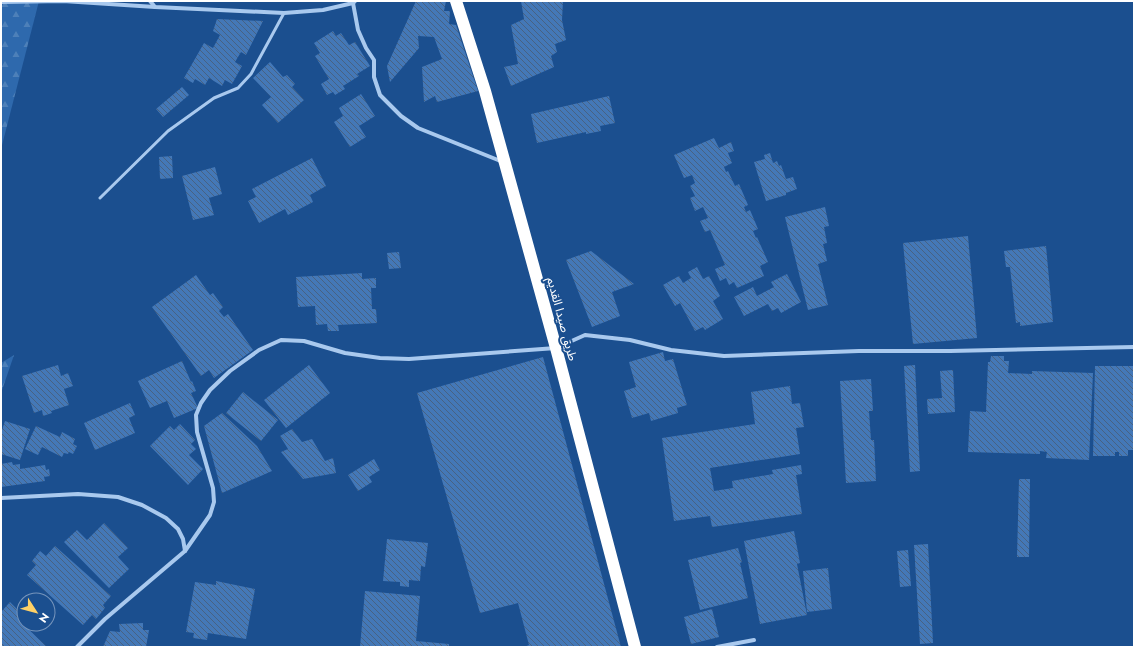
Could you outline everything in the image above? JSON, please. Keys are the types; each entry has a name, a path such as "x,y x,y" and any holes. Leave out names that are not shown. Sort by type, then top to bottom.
{"highway":[{"name":"طريق صيدا القديم","path":"456,1 485,91 556,348 635,647"}],"street":[{"path":"1,2 63,1 284,13 323,10 354,2 358,30 366,48 374,60 374,77 380,95 401,116 418,128 504,163"},
{"path":"150,1 155,7"},
{"path":"77,647 105,619 185,551 210,515 214,502 213,488 197,432 196,415 201,402 210,390 230,371 259,350 281,340 304,341 344,353 380,358 409,359 556,348 585,335 630,340 671,350 724,356 858,351 950,351 1134,347"},
{"path":"1,498 78,494 118,497 142,505 166,518 178,529 183,539 185,551"},
{"path":"717,647 754,640"}],"lane":[{"path":"100,198 168,132 214,98 238,88 251,74 284,13"}],"green space":[{"path":"1,1 39,1 1,149"},
{"path":"14,355 1,393 1,363"}],"building":[{"path":"416,1 446,1 444,11 450,11 449,24 456,25 478,91 437,102 435,96 424,102 422,67 442,59 434,37 418,36 419,48 390,82 387,66"},
{"path":"521,1 563,1 562,20 566,40 555,44 557,52 551,56 554,67 511,86 504,67 518,64 511,25 524,19"},
{"path":"217,19 263,21 246,55 241,52 235,62 242,66 232,84 225,80 222,86 209,78 205,85 195,79 193,83 184,78 204,43 213,48 220,35 213,31"},
{"path":"333,31 336,36 341,33 349,45 355,42 370,66 357,74 359,76 343,86 345,89 335,95 333,92 327,95 321,84 329,79 315,56 320,53 314,43"},
{"path":"270,62 283,77 287,75 295,84 292,87 304,100 278,123 262,105 271,97 253,78"},
{"path":"182,87 189,95 163,117 156,109"},
{"path":"361,94 375,116 359,126 366,137 350,147 334,122 343,116 339,108"},
{"path":"609,96 615,123 600,126 601,131 586,134 586,132 537,143 531,114"},
{"path":"714,138 719,148 731,142 734,151 728,153 732,163 724,167 726,172 728,171 735,186 739,184 748,205 744,207 746,212 750,210 758,229 753,231 768,262 760,266 764,276 737,288 734,282 729,285 726,278 720,281 715,269 725,265 710,230 705,232 700,221 708,218 703,207 695,211 690,198 695,196 690,186 695,183 692,175 684,178 674,155"},
{"path":"770,153 773,163 777,161 779,166 781,165 786,179 793,177 797,189 786,193 786,195 766,201 754,162 765,159 764,155"},
{"path":"172,156 173,178 160,179 159,157"},
{"path":"312,158 326,186 310,195 313,202 288,215 285,209 259,223 248,201 256,197 252,189"},
{"path":"215,167 222,194 209,198 214,215 193,220 182,176"},
{"path":"825,207 829,226 824,227 827,243 823,244 827,261 818,264 828,305 808,310 785,217"},
{"path":"968,236 977,338 913,344 903,243"},
{"path":"1046,246 1053,322 1020,326 1020,322 1016,323 1010,267 1006,267 1004,251"},
{"path":"591,251 634,284 612,292 620,316 592,327 566,260"},
{"path":"399,252 401,268 389,269 387,253"},
{"path":"697,267 703,279 709,276 720,296 713,301 723,319 705,330 703,327 695,331 680,303 675,306 663,285 679,276 683,283 691,278 688,272"},
{"path":"362,273 362,279 376,278 376,288 371,288 372,309 376,309 377,323 338,325 339,331 328,331 327,324 316,325 315,306 298,307 296,277"},
{"path":"787,274 801,302 781,313 778,308 772,311 768,304 744,316 734,297 753,287 757,296 774,287 771,282"},
{"path":"196,275 210,295 213,293 223,307 219,311 224,317 228,314 253,350 214,378 209,370 201,376 152,307"},
{"path":"663,352 665,361 673,359 687,405 677,408 678,413 651,421 649,413 632,418 624,391 636,387 629,362"},
{"path":"991,356 1004,356 1004,361 1009,361 1008,373 1032,374 1032,371 1093,373 1089,460 1046,458 1047,452 1040,451 1040,454 968,452 970,411 986,412 988,362 990,362"},
{"path":"543,357 621,647 524,647 529,645 518,603 480,613 417,393"},
{"path":"182,361 196,391 191,393 198,408 174,418 167,401 150,408 138,381"},
{"path":"58,365 61,376 68,373 73,386 64,389 69,405 51,411 52,413 43,416 42,410 34,413 22,376"},
{"path":"309,365 330,393 286,428 264,400"},
{"path":"915,365 920,471 910,472 904,366"},
{"path":"1095,366 1134,366 1134,450 1128,450 1128,456 1119,456 1119,452 1115,452 1115,456 1093,456"},
{"path":"953,370 955,412 928,414 927,399 942,398 940,371"},
{"path":"871,379 873,411 869,411 871,440 874,440 876,481 846,483 840,381"},
{"path":"790,386 792,404 800,403 804,427 796,428 800,454 710,468 714,491 733,488 732,481 773,474 772,470 801,465 802,474 796,475 802,514 712,527 710,516 674,521 662,438 755,424 751,392"},
{"path":"243,392 278,420 261,441 226,413"},
{"path":"130,403 135,415 129,418 135,433 95,450 84,423"},
{"path":"222,413 257,446 272,471 222,493 204,426"},
{"path":"5,421 30,429 20,460 1,454 1,433"},
{"path":"180,424 195,440 191,444 196,449 189,455 203,469 188,485 150,446 170,426 174,430"},
{"path":"36,426 60,437 62,432 75,439 73,444 77,446 73,454 69,452 68,454 64,453 62,457 42,447 38,455 25,449"},
{"path":"292,429 302,442 312,439 325,461 333,458 336,473 303,479 281,452 288,449 280,436"},
{"path":"374,459 380,470 369,477 372,482 358,491 348,475"},
{"path":"12,462 13,465 20,464 20,469 45,465 46,470 49,469 50,476 44,477 45,481 1,487 1,464"},
{"path":"1019,479 1030,479 1029,557 1017,557"},
{"path":"104,523 128,548 118,557 129,569 109,588 64,542 77,530 87,540"},
{"path":"794,531 800,563 797,564 807,615 760,624 744,541"},
{"path":"387,539 428,543 425,567 421,566 420,581 409,580 409,587 400,586 400,582 383,581"},
{"path":"928,544 933,643 920,644 914,545"},
{"path":"55,546 111,596 103,605 105,608 96,619 92,615 83,625 56,601 56,592 46,592 27,575 36,565 32,561 40,551 46,556"},
{"path":"738,548 748,598 700,610 688,560"},
{"path":"908,550 911,586 900,587 897,551"},
{"path":"828,568 832,609 807,612 803,571"},
{"path":"216,581 255,589 246,639 208,633 207,640 193,638 194,633 186,632 195,582 216,585"},
{"path":"365,591 420,596 416,641 449,644 449,647 360,647"},
{"path":"10,602 16,608 16,632 31,632 47,647 1,647 1,612"},
{"path":"712,609 719,637 691,644 684,617"},
{"path":"143,623 143,630 149,630 146,647 103,647 110,631 120,632 119,624"}]}
